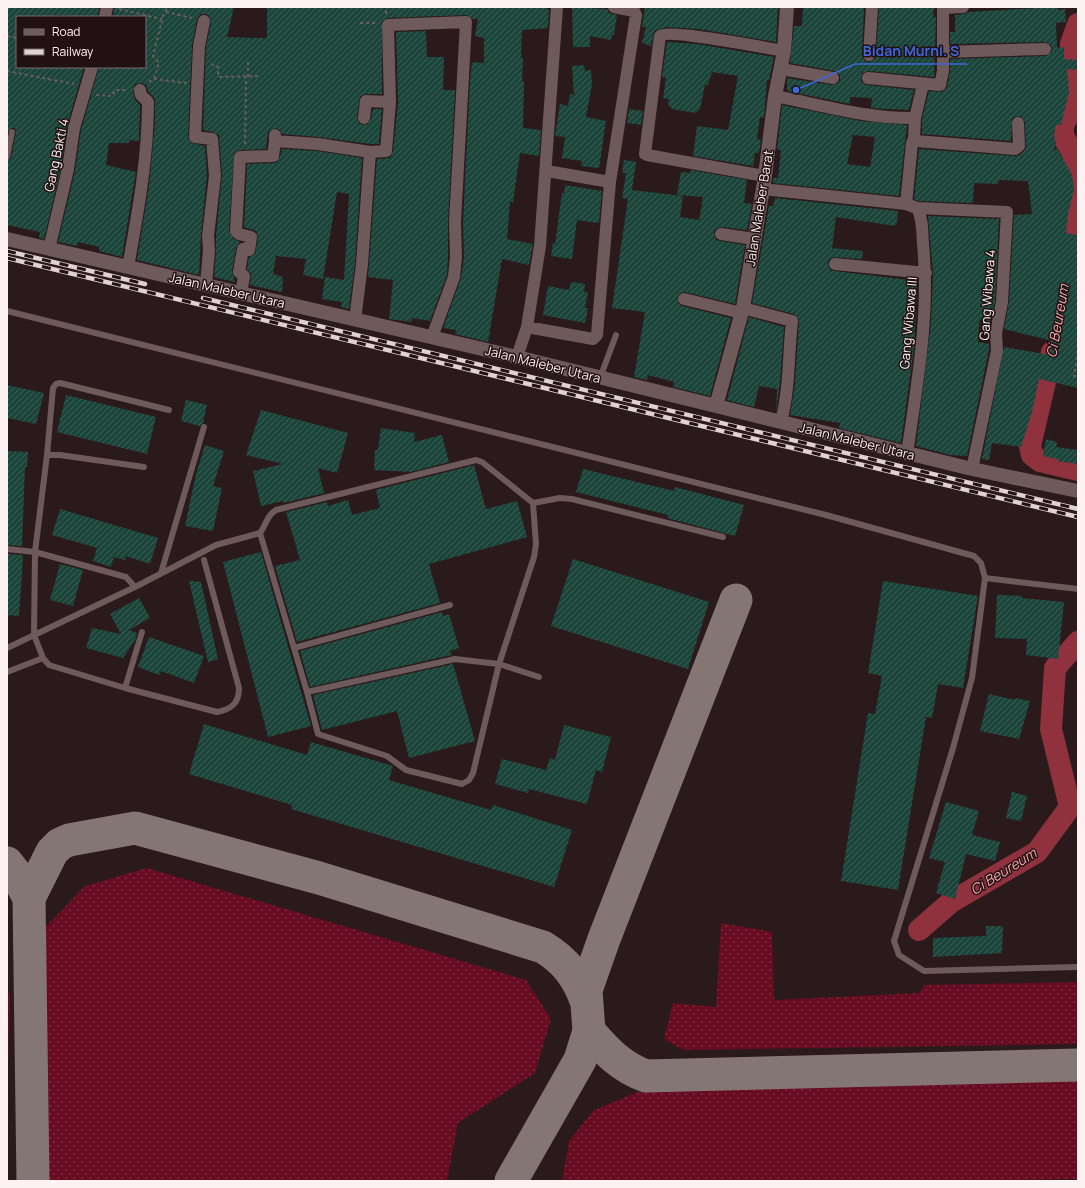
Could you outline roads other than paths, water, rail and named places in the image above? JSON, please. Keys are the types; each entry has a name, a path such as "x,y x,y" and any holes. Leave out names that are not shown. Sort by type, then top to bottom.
{"street":[{"path":"517,357 528,327 540,246 547,171 557,7"},
{"path":"528,327 593,339 596,338 604,267 610,182 636,15 634,11 614,7"},
{"name":"Jalan Maleber Barat","path":"716,406 742,310 764,182 775,96 784,51 787,7"},
{"path":"869,55 872,7"},
{"path":"868,78 936,86 941,84 943,7 963,7"},
{"path":"106,16 112,8"},
{"path":"204,21 199,46 195,138 212,139 215,176 208,236 209,250 206,285"},
{"path":"241,294 244,276 239,272 242,249 249,250 251,237 239,234 236,231 240,157 273,156 275,138 370,152 386,151 390,102 388,25 466,22 466,56 455,222 456,257 454,277 432,337"},
{"path":"784,51 664,33 660,36 645,154 647,156 764,182 912,206"},
{"path":"943,52 1045,49"},
{"name":"Gang Bakti 4","path":"49,249 68,169 74,128 92,68"},
{"path":"781,69 833,78"},
{"name":"Gang Wibawa III","path":"907,454 925,316 926,273 921,222 912,206 912,143 914,139 915,118 923,84"},
{"path":"128,267 138,212 147,148 148,102 141,95 140,90"},
{"path":"775,96 870,115 898,119 915,118"},
{"path":"364,118 366,102 390,102"},
{"path":"914,139 1015,149 1019,146 1018,123"},
{"path":"355,320 362,264 370,152"},
{"path":"547,171 610,182"},
{"name":"Gang Wibawa 4","path":"912,206 961,211 1008,212 1002,302 996,333 997,351 972,469"},
{"path":"721,234 754,239"},
{"name":"Jalan Maleber Utara","path":"7,239 517,357 907,454 1078,491"},
{"path":"835,264 926,273"},
{"path":"684,299 792,321 789,349 788,394 781,422"}],"lane":[{"path":"7,157 12,132"},
{"path":"7,311 826,516 974,556 981,562 985,578 972,678 953,748 894,941 895,947 899,955 924,971 1078,967"},
{"path":"600,378 616,335"},
{"path":"169,410 60,383 56,384 52,388 47,455 35,552 34,636 43,658 49,665 125,688 217,712 225,711 235,705 239,698 239,688 204,560"},
{"path":"161,573 204,427"},
{"path":"47,455 60,455 144,467"},
{"path":"7,648 135,587 216,545 260,533 265,527 267,518 276,510 471,461 482,462 534,503 536,544 534,557 499,664 473,773 469,780 462,784 406,770 387,756 318,734 260,533"},
{"path":"534,503 560,498 572,499 724,537"},
{"path":"7,549 35,552 126,577 135,587"},
{"path":"985,578 1078,589"},
{"path":"294,648 450,605"},
{"path":"125,688 142,632"},
{"path":"7,672 43,658"},
{"path":"307,692 455,659 499,664 539,677"}],"waterway":[{"name":"Ci Beureum","path":"1068,263 1078,187 1077,169 1072,151 1063,136 1063,125 1075,104 1076,92 1070,58 1071,44 1078,24"},
{"name":"Ci Beureum","path":"1052,352 1030,446 1032,455 1040,461 1078,470"},
{"name":"Ci Beureum","path":"919,930 951,902 1037,852 1070,807 1051,729 1055,668 1078,642"}],"railway":[{"path":"7,251 145,284"},
{"path":"7,258 1078,517"},
{"path":"203,298 1078,509"}],"place":[{"name":"Bidan Murni. S","path":"796,90"}]}
